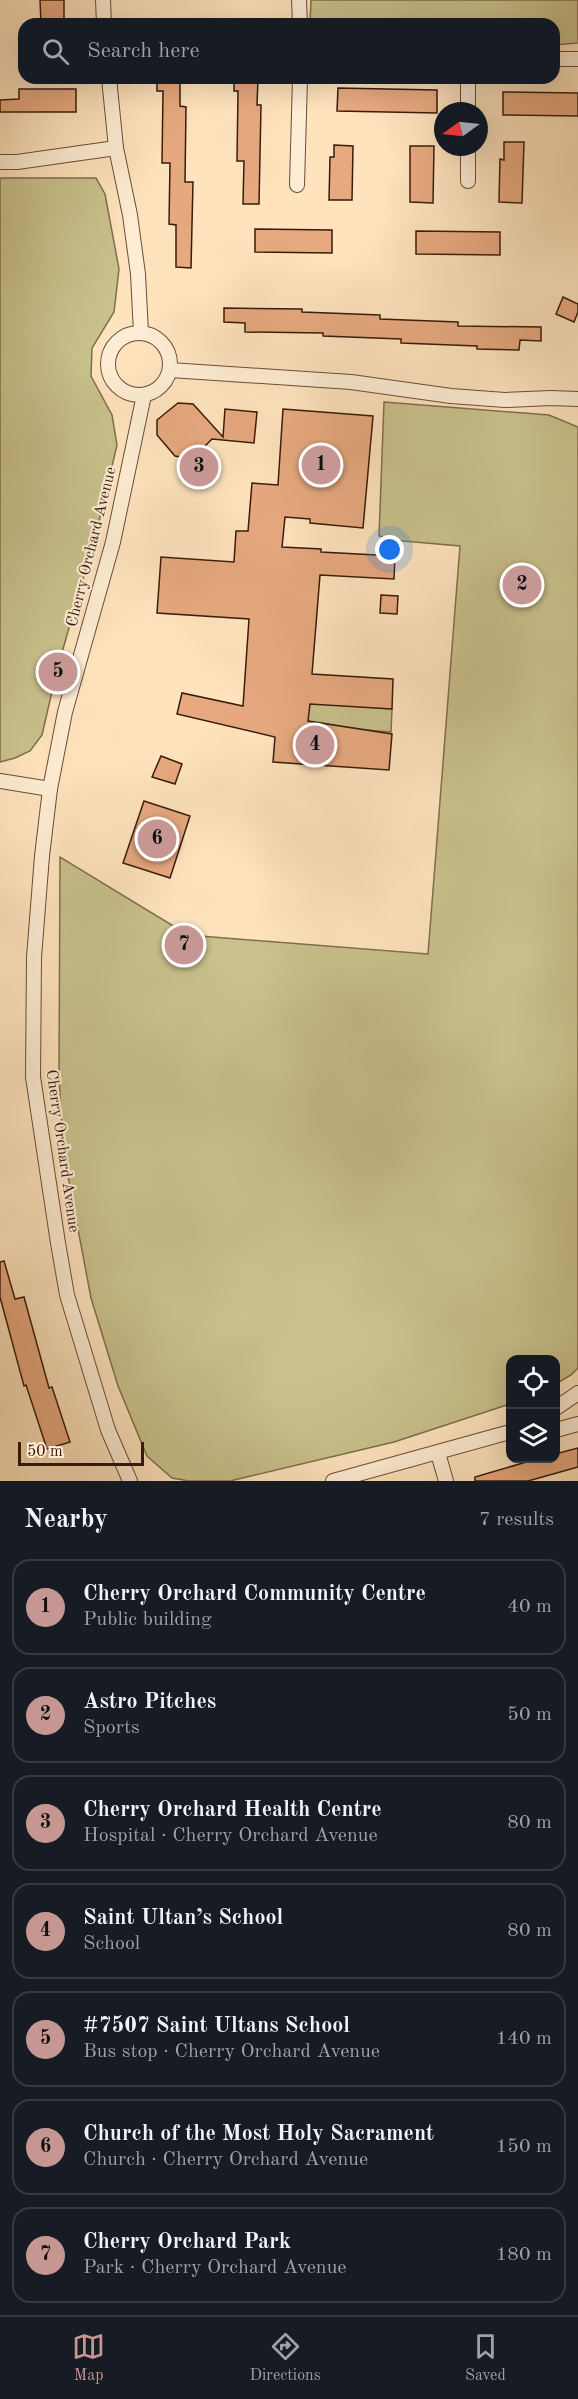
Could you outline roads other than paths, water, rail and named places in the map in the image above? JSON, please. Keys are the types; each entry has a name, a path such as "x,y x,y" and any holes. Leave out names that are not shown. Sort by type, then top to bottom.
{"street":[{"path":"103,0 104,18"},
{"path":"299,0 300,18"},
{"path":"560,59 578,59"},
{"path":"110,84 116,148 130,215 138,274 141,333"},
{"path":"297,185 300,84"},
{"path":"468,84 468,102"},
{"path":"0,162 17,162 116,148"},
{"path":"468,156 468,181"},
{"path":"134,333 141,333 157,339 165,346 169,355 170,369 165,382 156,391 144,395 127,393 114,384 108,372 108,358 112,348 120,339 134,333"},
{"path":"170,369 351,382 450,396 505,400 578,399"},
{"name":"Cherry Orchard Avenue","path":"130,1481 108,1430 67,1295 48,1186 33,1077 35,931 50,789 65,712 112,542 144,395"},
{"path":"0,781 50,789"},
{"path":"560,1406 575,1400"},
{"path":"560,1429 578,1424"},
{"path":"333,1481 438,1454 506,1433"},
{"path":"438,1454 446,1481"}],"place":[{"name":"Cherry Orchard Community Centre","path":"321,465"},
{"name":"Cherry Orchard Health Centre","path":"199,467"},
{"name":"Astro Pitches","path":"522,585"},
{"name":"#7507 Saint Ultans School","path":"58,672"},
{"name":"Saint Ultan’s School","path":"315,745"},
{"name":"Church of the Most Holy Sacrament","path":"157,839"},
{"name":"Cherry Orchard Park","path":"184,945"}]}
